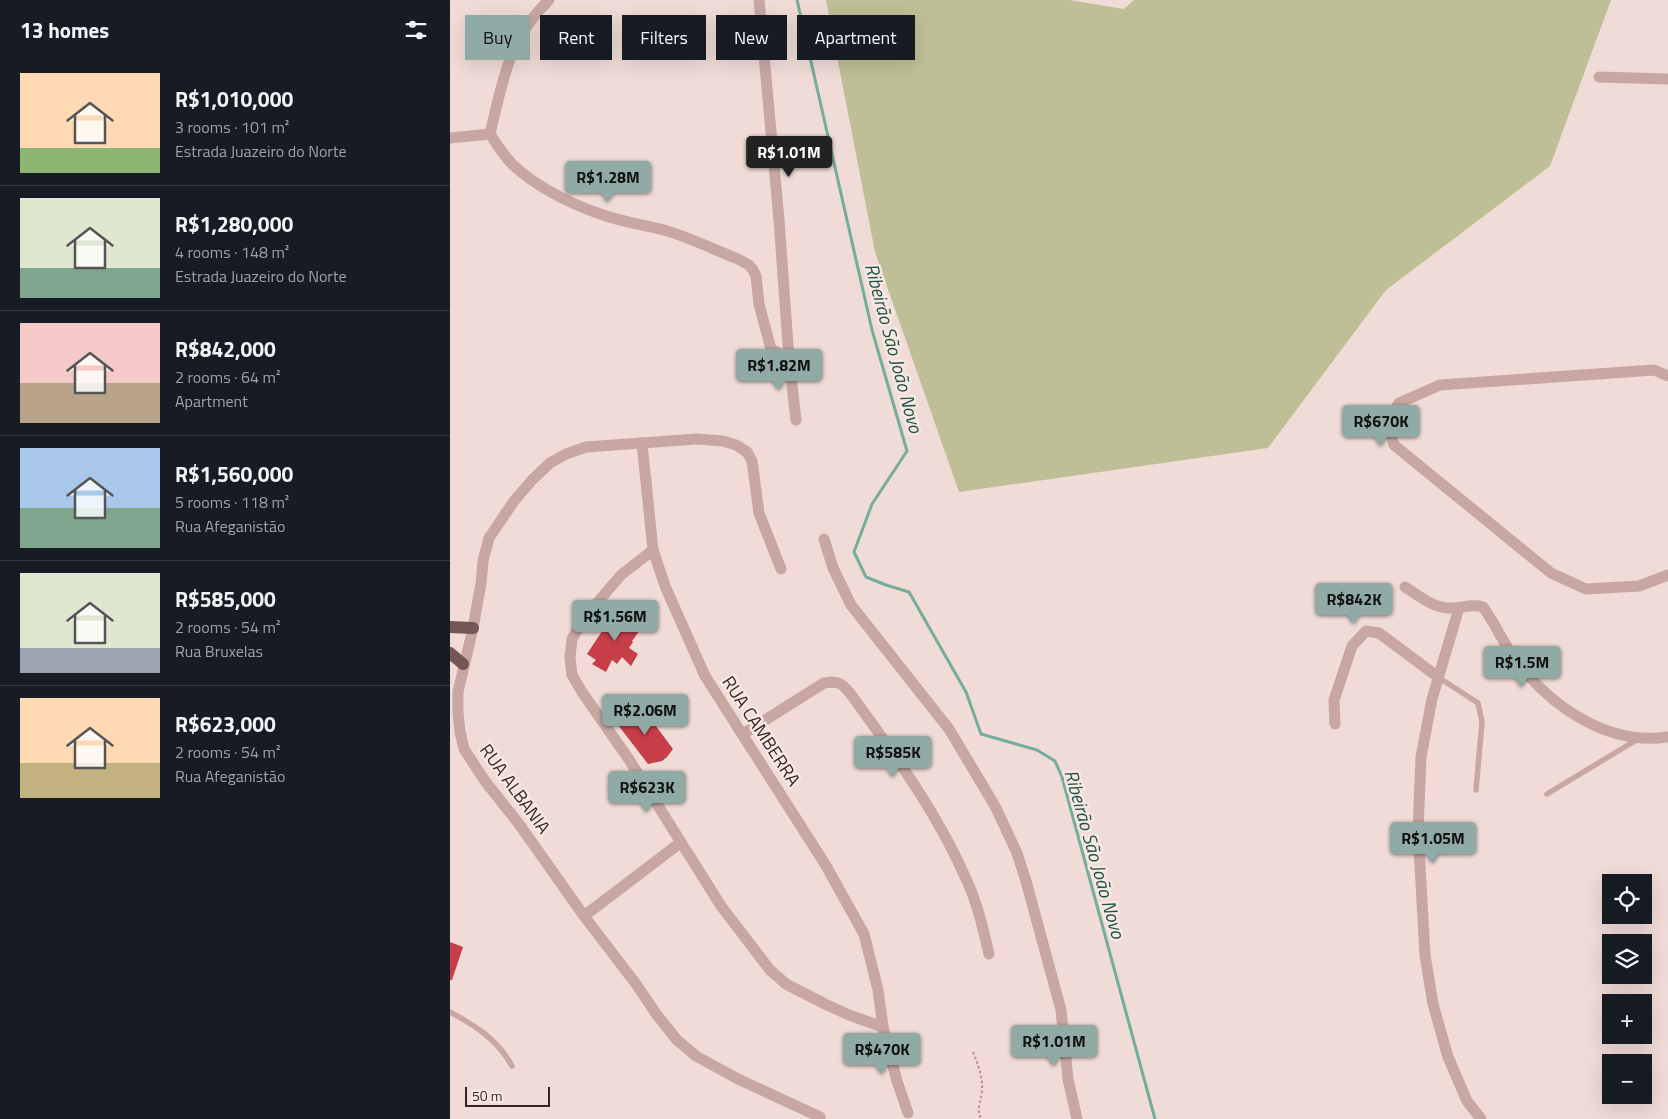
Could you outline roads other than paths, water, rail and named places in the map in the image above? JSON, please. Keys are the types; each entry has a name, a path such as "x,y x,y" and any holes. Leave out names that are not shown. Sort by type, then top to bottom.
{"main road":[{"path":"450,627 472,628"},
{"path":"450,653 464,664"}],"street":[{"path":"549,0 537,12 512,51 501,86 490,134 512,164 546,190 600,214 668,231 749,265 756,276 759,304 771,350 789,359"},
{"path":"759,0 780,220 789,359 796,420"},
{"path":"1599,78 1668,79"},
{"path":"450,138 490,134"},
{"path":"1668,376 1654,370 1440,385 1399,402 1387,421 1394,445 1551,573 1586,589 1639,586 1668,575"},
{"name":"RUA ALBANIA","path":"781,569 759,513 752,461 747,452 736,445 723,441 697,439 603,445 580,449 566,454 550,463 532,480 514,501 489,538 458,692 458,712 464,749 485,781 519,824 584,916 677,1040 696,1056 738,1079 820,1116"},
{"name":"RUA CAMBERRA","path":"642,442 653,550 665,586 705,676 826,864 864,934 878,990 883,1027 897,1081 908,1113"},
{"path":"824,539 833,568 852,605 949,729 995,806 1026,881 1062,1010 1068,1079 1078,1119"},
{"path":"653,550 621,575 584,618 572,639 570,657 572,675 628,758 721,906 770,970 786,984 825,1004 883,1027"},
{"path":"1405,587 1432,604 1442,607 1459,608 1476,605 1483,607 1513,657 1539,688 1571,714 1611,732 1639,738 1668,737"},
{"path":"1459,608 1432,698 1421,766 1418,830 1425,954 1433,1004 1448,1057 1467,1101 1481,1119"},
{"path":"1335,724 1334,700 1352,646 1366,631 1379,633 1438,677"},
{"path":"743,734 824,684 833,682 843,686 892,753 940,828 978,905 989,954"},
{"path":"584,916 680,843"}],"lane":[{"path":"1438,677 1478,704 1482,722 1476,790"},
{"path":"1547,794 1639,738"},
{"path":"450,1012 489,1036 506,1054 512,1066"}],"waterway":[{"name":"Ribeirão São João Novo","path":"797,0 872,330 907,451 872,504 854,552 866,577 909,592 966,692 981,734 1037,750 1055,761 1062,777 1155,1119"}]}
